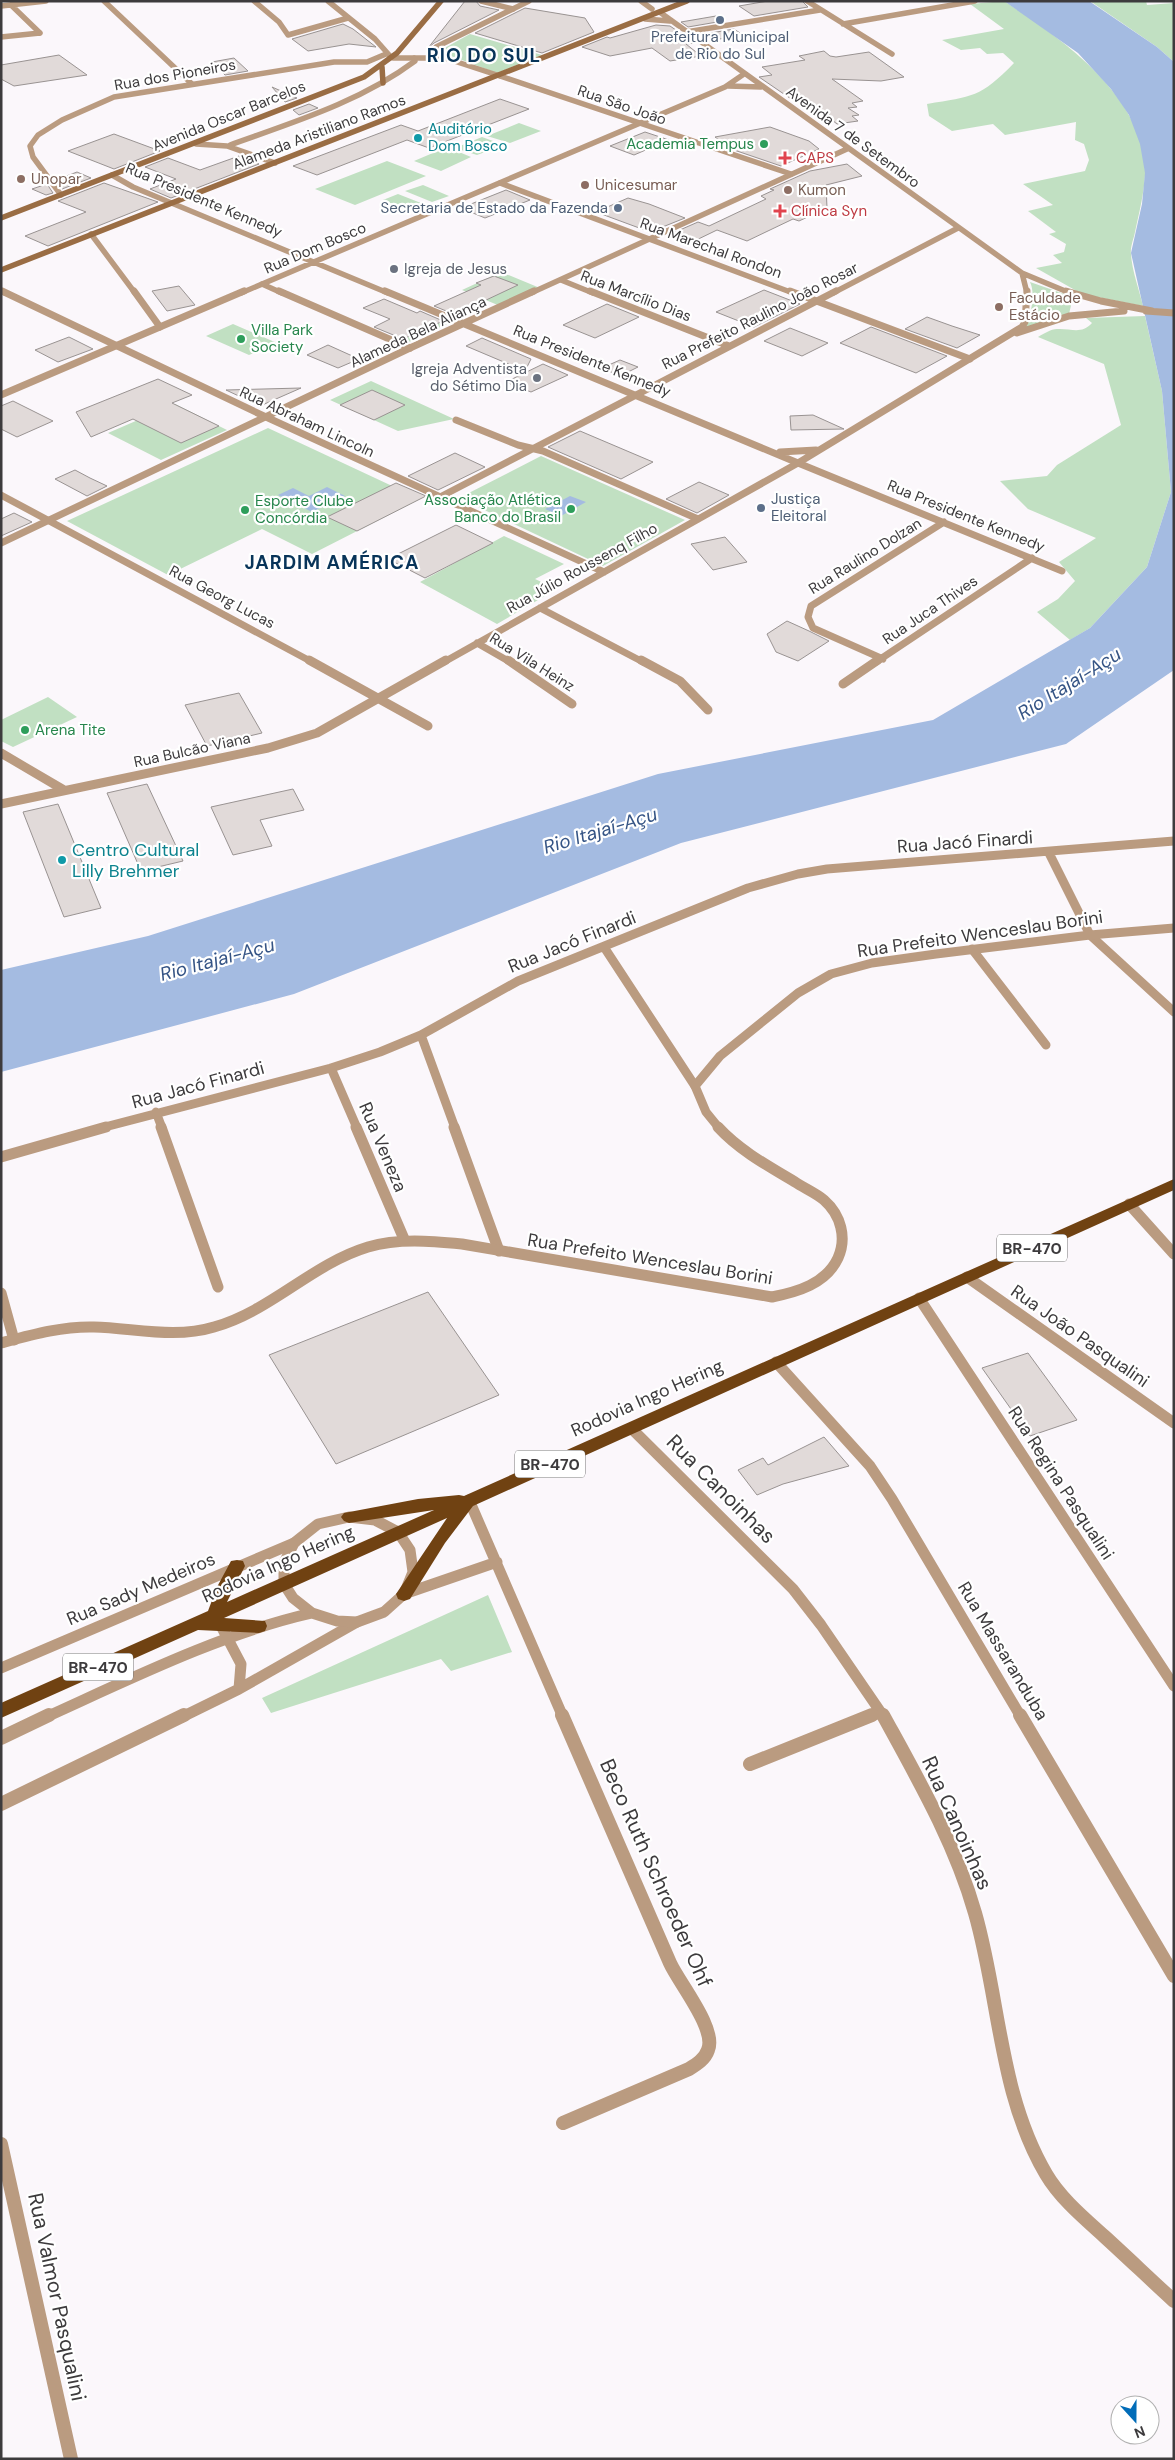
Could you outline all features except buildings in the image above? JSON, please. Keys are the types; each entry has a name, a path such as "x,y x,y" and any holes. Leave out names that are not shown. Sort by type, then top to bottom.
{"highway":[{"name":"Rodovia Ingo Hering","path":"1,1711 195,1624 221,1626 284,1584 1174,1184"},
{"path":"349,1517 418,1505 469,1500"},
{"path":"404,1594 439,1539 469,1500"},
{"path":"237,1566 225,1587 221,1626 259,1626"}],"main road":[{"name":"Avenida Oscar Barcelos","path":"1,218 196,144 222,131 354,81 382,67 400,52 441,1"},
{"name":"Alameda Aristiliano Ramos","path":"1,270 661,13 687,1"},
{"path":"382,67 381,77 383,83"}],"street":[{"path":"1,6 46,1"},
{"path":"104,1 192,84"},
{"path":"254,1 279,22 286,35 292,35 348,18"},
{"path":"328,1 374,38 386,54 393,58"},
{"path":"480,1 514,9 529,1"},
{"path":"641,1 652,9"},
{"path":"807,1 892,54"},
{"path":"953,4 958,1"},
{"path":"843,24 975,1"},
{"path":"1,37 40,33 11,5"},
{"name":"Rua São João","path":"446,58 436,47 514,9"},
{"path":"686,32 820,10"},
{"name":"Avenida 7 de Setembro","path":"661,13 847,149 1022,273 1082,298 1152,311"},
{"name":"Avenida 7 de Setembro","path":"645,19 671,22"},
{"name":"Rua dos Pioneiros","path":"367,62 386,54"},
{"name":"Rua São João","path":"393,58 446,58 791,174"},
{"path":"230,145 335,105 383,83 409,66 415,61 414,58"},
{"name":"Rua dos Pioneiros","path":"61,195 30,151 33,140 69,116 102,101 127,94 334,62 367,62 382,67"},
{"path":"725,87 744,74"},
{"path":"725,87 747,85 762,87"},
{"name":"Rua Dom Bosco","path":"1,395 725,87"},
{"path":"196,144 216,143 230,145 275,163"},
{"name":"Alameda Bela Aliança","path":"1,543 410,348 847,149"},
{"name":"Rua Presidente Kennedy","path":"112,175 133,187 316,261 798,463 1062,571"},
{"name":"Rua Marechal Rondon","path":"500,183 970,359"},
{"name":"Rua Prefeito Raulino João Rosar","path":"440,497 816,300 958,228"},
{"path":"91,234 160,327"},
{"path":"1011,335 1022,327 1025,322 1027,287 1022,273"},
{"name":"Rua Marcílio Dias","path":"561,280 730,346"},
{"path":"262,284 410,348"},
{"name":"Rua Abraham Lincoln","path":"1,291 266,417 604,572"},
{"path":"1011,335 1038,325 1086,314 1152,311 1174,313"},
{"name":"Rua Júlio Roussenq Filho","path":"380,698 798,463 1011,335"},
{"path":"456,420 532,449 543,451 698,519"},
{"path":"773,452 793,453 822,449"},
{"name":"Rua Georg Lucas","path":"1,495 380,698 428,726"},
{"name":"Rua Raulino Dolzan","path":"883,659 813,628 808,622 806,615 811,606 944,522"},
{"name":"Rua Juca Thives","path":"843,684 1032,558"},
{"path":"540,608 680,681 708,710"},
{"name":"Rua Vila Heinz","path":"477,643 525,670 572,704"},
{"name":"Rua Bulcão Viana","path":"1,804 268,748 300,739 334,724 380,698"},
{"path":"1,753 64,790"},
{"name":"Rua Jacó Finardi","path":"1,1157 156,1112 331,1068 380,1052 421,1035 496,991 748,888 798,874 864,866 1049,853 1174,841"},
{"path":"1049,853 1090,935 1174,1012"},
{"name":"Rua Prefeito Wenceslau Borini","path":"1,1343 67,1329 90,1327 164,1332 190,1332 212,1328 227,1324 268,1305 327,1264 368,1247 404,1239 499,1251 772,1297 798,1292 824,1277 835,1265 842,1254 843,1229 835,1210 824,1200 720,1130 705,1110 696,1086 720,1056 798,993 831,974 889,960 1090,935 1174,928"},
{"path":"604,946 696,1086"},
{"path":"972,950 1046,1045"},
{"path":"421,1035 499,1251"},
{"name":"Rua Veneza","path":"331,1068 404,1239"},
{"path":"156,1112 218,1287"},
{"path":"1130,1204 1174,1254"},
{"name":"Rua João Pasqualini","path":"967,1277 1174,1423"},
{"path":"1,1293 14,1340"},
{"name":"Rua Regina Pasqualini","path":"919,1298 1174,1686"},
{"name":"Rua Massaranduba","path":"776,1362 864,1458 892,1499 1174,1976"},
{"name":"Rua Canoinhas","path":"631,1428 793,1589 821,1625 881,1712 929,1799 951,1848 975,1912 991,1976 1010,2086 1029,2143 1047,2176 1074,2210 1174,2301"},
{"path":"1,1804 239,1689 357,1622 384,1612 404,1594 497,1562 469,1500"},
{"path":"357,1622 337,1621 312,1614 293,1598 284,1584 284,1562 294,1543 318,1524 349,1517 375,1520 398,1532 410,1550 413,1572 404,1594"},
{"name":"Rua Sady Medeiros","path":"1,1668 294,1543"},
{"name":"Beco Ruth Schroeder Ohf","path":"497,1562 655,1929 679,1982 703,2020 710,2043 708,2052 700,2062 689,2069 563,2124"},
{"path":"259,1626 312,1614"},
{"path":"1,1738 70,1705 221,1626 241,1664 239,1689"},
{"path":"750,1764 881,1712"},
{"name":"Rua Valmor Pasqualini","path":"1,2144 71,2459"}],"green space":[{"path":"1004,1 1050,33 1097,73 1117,96 1132,121 1142,147 1145,175 1131,251 1134,273 1143,306 1082,294 1036,268 1062,263 1053,255 1064,252 1066,244 1049,234 1056,232 1028,211 1053,205 1023,184 1085,171 1089,160 1084,144 1075,140 1076,122 1005,135 993,124 952,131 929,116 927,104 975,94 993,83 1014,63 1003,53 987,54 980,48 961,50 942,40 1004,29 970,4"},
{"path":"1090,1 1146,1 1147,5 1174,3 1174,62 1157,47"},
{"path":"470,34 542,55 497,73 451,56 441,50"},
{"path":"519,123 541,131 510,143 487,136"},
{"path":"482,137 504,145 477,155 455,148"},
{"path":"447,147 471,157 441,171 414,161"},
{"path":"387,161 426,176 355,205 315,189"},
{"path":"423,185 449,196 432,202 405,191"},
{"path":"398,194 426,205 410,211 383,200"},
{"path":"501,272 540,288 500,306 462,290"},
{"path":"1030,282 1073,297 1069,314 1022,329 1028,320 1032,307 1033,293"},
{"path":"1145,316 1162,391 1171,492 1147,567 1090,628 1070,640 1037,612 1058,599 1075,581 1059,562 1096,538 1028,509 1000,481 1047,476 1057,465 1121,425 1104,364 1038,337 1055,329 1084,329 1092,323 1086,318"},
{"path":"440,322 447,324 407,343 400,340"},
{"name":"Villa Park Society","path":"233,324 277,343 249,355 206,336"},
{"path":"371,381 454,419 398,431 330,400"},
{"path":"175,404 227,430 161,460 108,433"},
{"name":"Esporte Clube Concórdia","path":"268,428 420,499 312,554 262,529 168,575 67,521"},
{"name":"Associação Atlética Banco do Brasil","path":"541,456 685,520 603,566 459,498"},
{"path":"504,536 564,564 535,579 557,589 497,624 420,582"},
{"name":"Arena Tite","path":"48,697 77,717 13,747 1,741 1,720"},
{"path":"488,1595 512,1652 451,1671 441,1659 271,1713 262,1698"}],"water":[{"name":"Rio Itajaí-Açu","path":"1004,1 1089,1 1157,47 1174,62 1174,670 1066,744 681,843 294,994 1,1072 1,970 148,936 658,774 933,720 1090,628 1147,567 1171,492 1162,391 1131,253 1142,204 1145,173 1140,144 1129,115 1111,89 1078,53"},
{"path":"327,487 345,496 312,512 278,495 293,488 309,496"},
{"path":"570,496 586,502 561,516 545,509"}],"place":[{"name":"Prefeitura Municipal de Rio do Sul","path":"720,20"},
{"name":"Auditório Dom Bosco","path":"418,138"},
{"name":"Academia Tempus","path":"764,144"},
{"name":"CAPS","path":"785,158"},
{"name":"Unopar","path":"21,179"},
{"name":"Unicesumar","path":"585,185"},
{"name":"Kumon","path":"788,190"},
{"name":"Secretaria de Estado da Fazenda","path":"618,208"},
{"name":"Clínica Syn","path":"780,211"},
{"name":"Igreja de Jesus","path":"394,269"},
{"name":"Faculdade Estácio","path":"999,307"},
{"name":"Villa Park Society","path":"241,339"},
{"name":"Igreja Adventista do Sétimo Dia","path":"537,378"},
{"name":"Justiça Eleitoral","path":"761,508"},
{"name":"Associação Atlética Banco do Brasil","path":"571,509"},
{"name":"Esporte Clube Concórdia","path":"245,510"},
{"name":"Arena Tite","path":"25,730"},
{"name":"Centro Cultural Lilly Brehmer","path":"62,860"}],"district":[{"name":"RIO DO SUL","path":"484,55"},
{"name":"JARDIM AMÉRICA","path":"332,562"}]}
